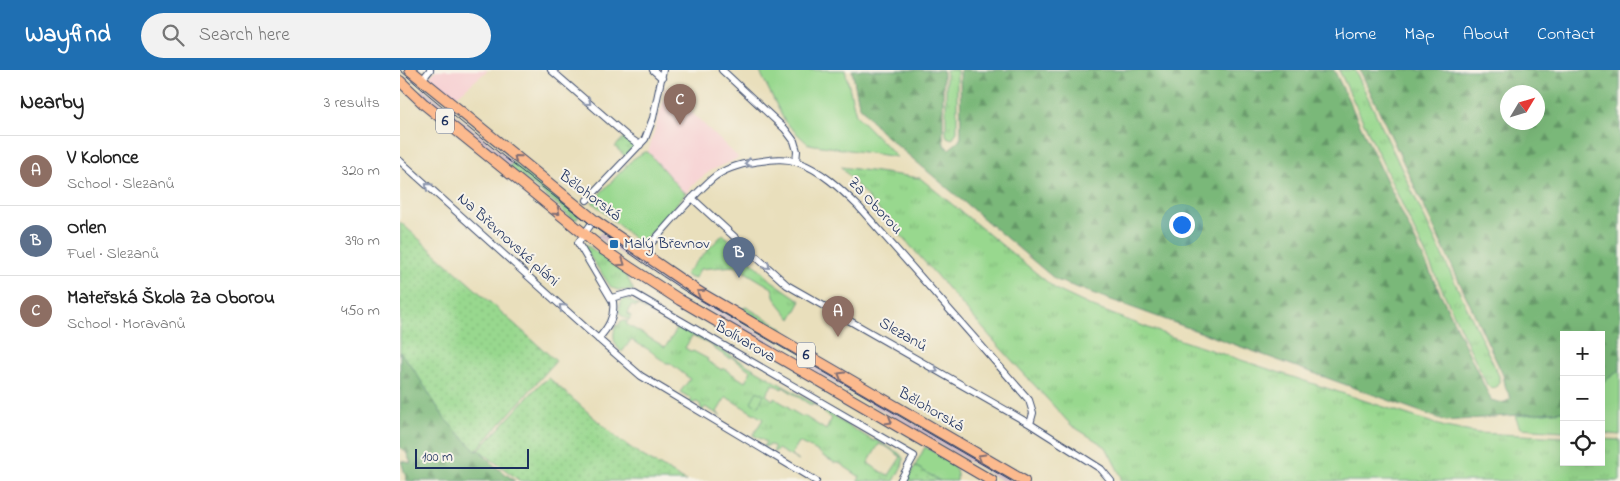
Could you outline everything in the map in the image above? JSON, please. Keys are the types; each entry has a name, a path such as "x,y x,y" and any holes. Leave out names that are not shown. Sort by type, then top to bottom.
{"main road":[{"name":"Bělohorská","path":"410,70 594,220 707,298 1024,481"},
{"name":"Bělohorská","path":"400,81 424,104 604,250 656,286 992,481"}],"street":[{"path":"422,80 430,70"},
{"path":"552,70 628,137 640,145"},
{"path":"653,70 662,78"},
{"path":"587,200 645,138 654,118 662,70"},
{"path":"722,70 785,129 794,141 797,151 796,162"},
{"name":"Za Oborou","path":"647,248 714,176 741,164 776,159 796,162 826,177 841,189 871,220 1029,400 1033,413 1030,424"},
{"name":"Na Břevnovské pláni","path":"400,161 598,339"},
{"name":"Slezanů","path":"692,198 788,285 1030,424 1101,469 1111,481"},
{"path":"594,220 579,240 579,246 612,298 613,310 610,322 598,339 641,376 816,481"},
{"name":"Bolívarova","path":"612,298 620,295 635,294 914,456 900,481"}],"shaded area":[{"path":"436,70 488,70 453,99 428,79"},
{"path":"665,87 739,158 712,170 697,181 686,193 682,191 648,152 664,99"},
{"path":"423,88 513,162 509,167 419,93"},
{"path":"601,232 680,287 677,292 597,237"},
{"path":"693,293 710,305 1014,481 1002,481 689,299"}],"green space":[{"path":"759,70 845,70 856,115 897,157 808,144 785,122"},
{"path":"852,70 943,70 943,136 944,145 949,149 961,137 960,70 1334,70 1491,400 1506,402 1511,398 1506,389 1503,375 1360,70 1620,70 1620,370 1605,381 1605,331 1560,331 1560,411 1446,421 1056,280 880,131 859,105"},
{"path":"946,70 957,70 957,132 952,139 947,137 946,134"},
{"path":"1339,70 1355,70 1499,376 1499,382 1496,387 1491,388 1487,385"},
{"path":"625,136 634,147 626,157 615,147"},
{"path":"644,152 648,152 682,191 686,193 646,239 642,239 639,243 592,202 633,159"},
{"path":"513,162 579,216 576,220 567,215 559,206 509,167"},
{"path":"841,167 920,178 1057,290 1093,307 1183,341 1445,427 1477,433 1560,437 1560,466 1605,466 1605,439 1620,440 1620,481 1121,481 1121,476 1106,447 1071,425"},
{"path":"400,222 556,361 476,451 445,419 413,368 400,352"},
{"path":"723,234 772,281 801,301 791,319 775,299 772,288 735,266 700,269 695,278 690,278 685,274"},
{"path":"585,244 624,271 634,291 617,290 611,287 584,248"},
{"path":"624,299 638,305 636,307 631,305 628,314 631,316 629,320 621,315 619,311 621,302"},
{"path":"746,307 781,327 788,337 741,309"},
{"path":"621,321 628,321 626,324 665,347 678,325 837,417 837,419 874,441 876,440 899,453 903,458 903,464 894,481 858,481 860,477 839,463 835,463 799,442 791,455 799,461 778,449 774,453 774,446 763,447 766,442 753,435 763,419 726,397 717,412 721,416 705,407 702,411 700,404 697,402 689,404 692,399 680,392 690,379 670,363 666,363 650,350 631,340 622,352 614,340 616,325 618,326","holes":["692,336 713,346 713,348 730,359 731,357 751,371 745,382 723,368 722,370 707,361 708,359 685,348","773,384 782,389 783,387 812,406 813,404 825,411 824,413 832,418 826,430 766,395","879,444 901,457 889,475 868,463"]},
{"path":"400,352 413,368 445,419 476,451 479,450 495,466 515,481 407,481 401,461 411,463 406,452 400,447"},
{"path":"1620,370 1620,435 1605,433 1605,381"},
{"path":"549,378 617,438 641,455 686,481 520,481 479,450 539,385"},
{"path":"757,391 764,395 758,407 751,402"},
{"path":"1560,411 1560,431 1520,428 1515,416"},
{"path":"925,447 952,464 957,474 957,481 940,481 915,466"},
{"path":"915,466 940,481 906,481"}],"tram line":[{"path":"400,70 514,165 598,230 685,291 1011,481"}],"place":[{"name":"Mateřská Škola Za Oborou","path":"680,125"},
{"name":"Malý Břevnov","path":"614,244"},
{"name":"Orlen","path":"739,278"},
{"name":"V Kolonce","path":"838,337"}]}
